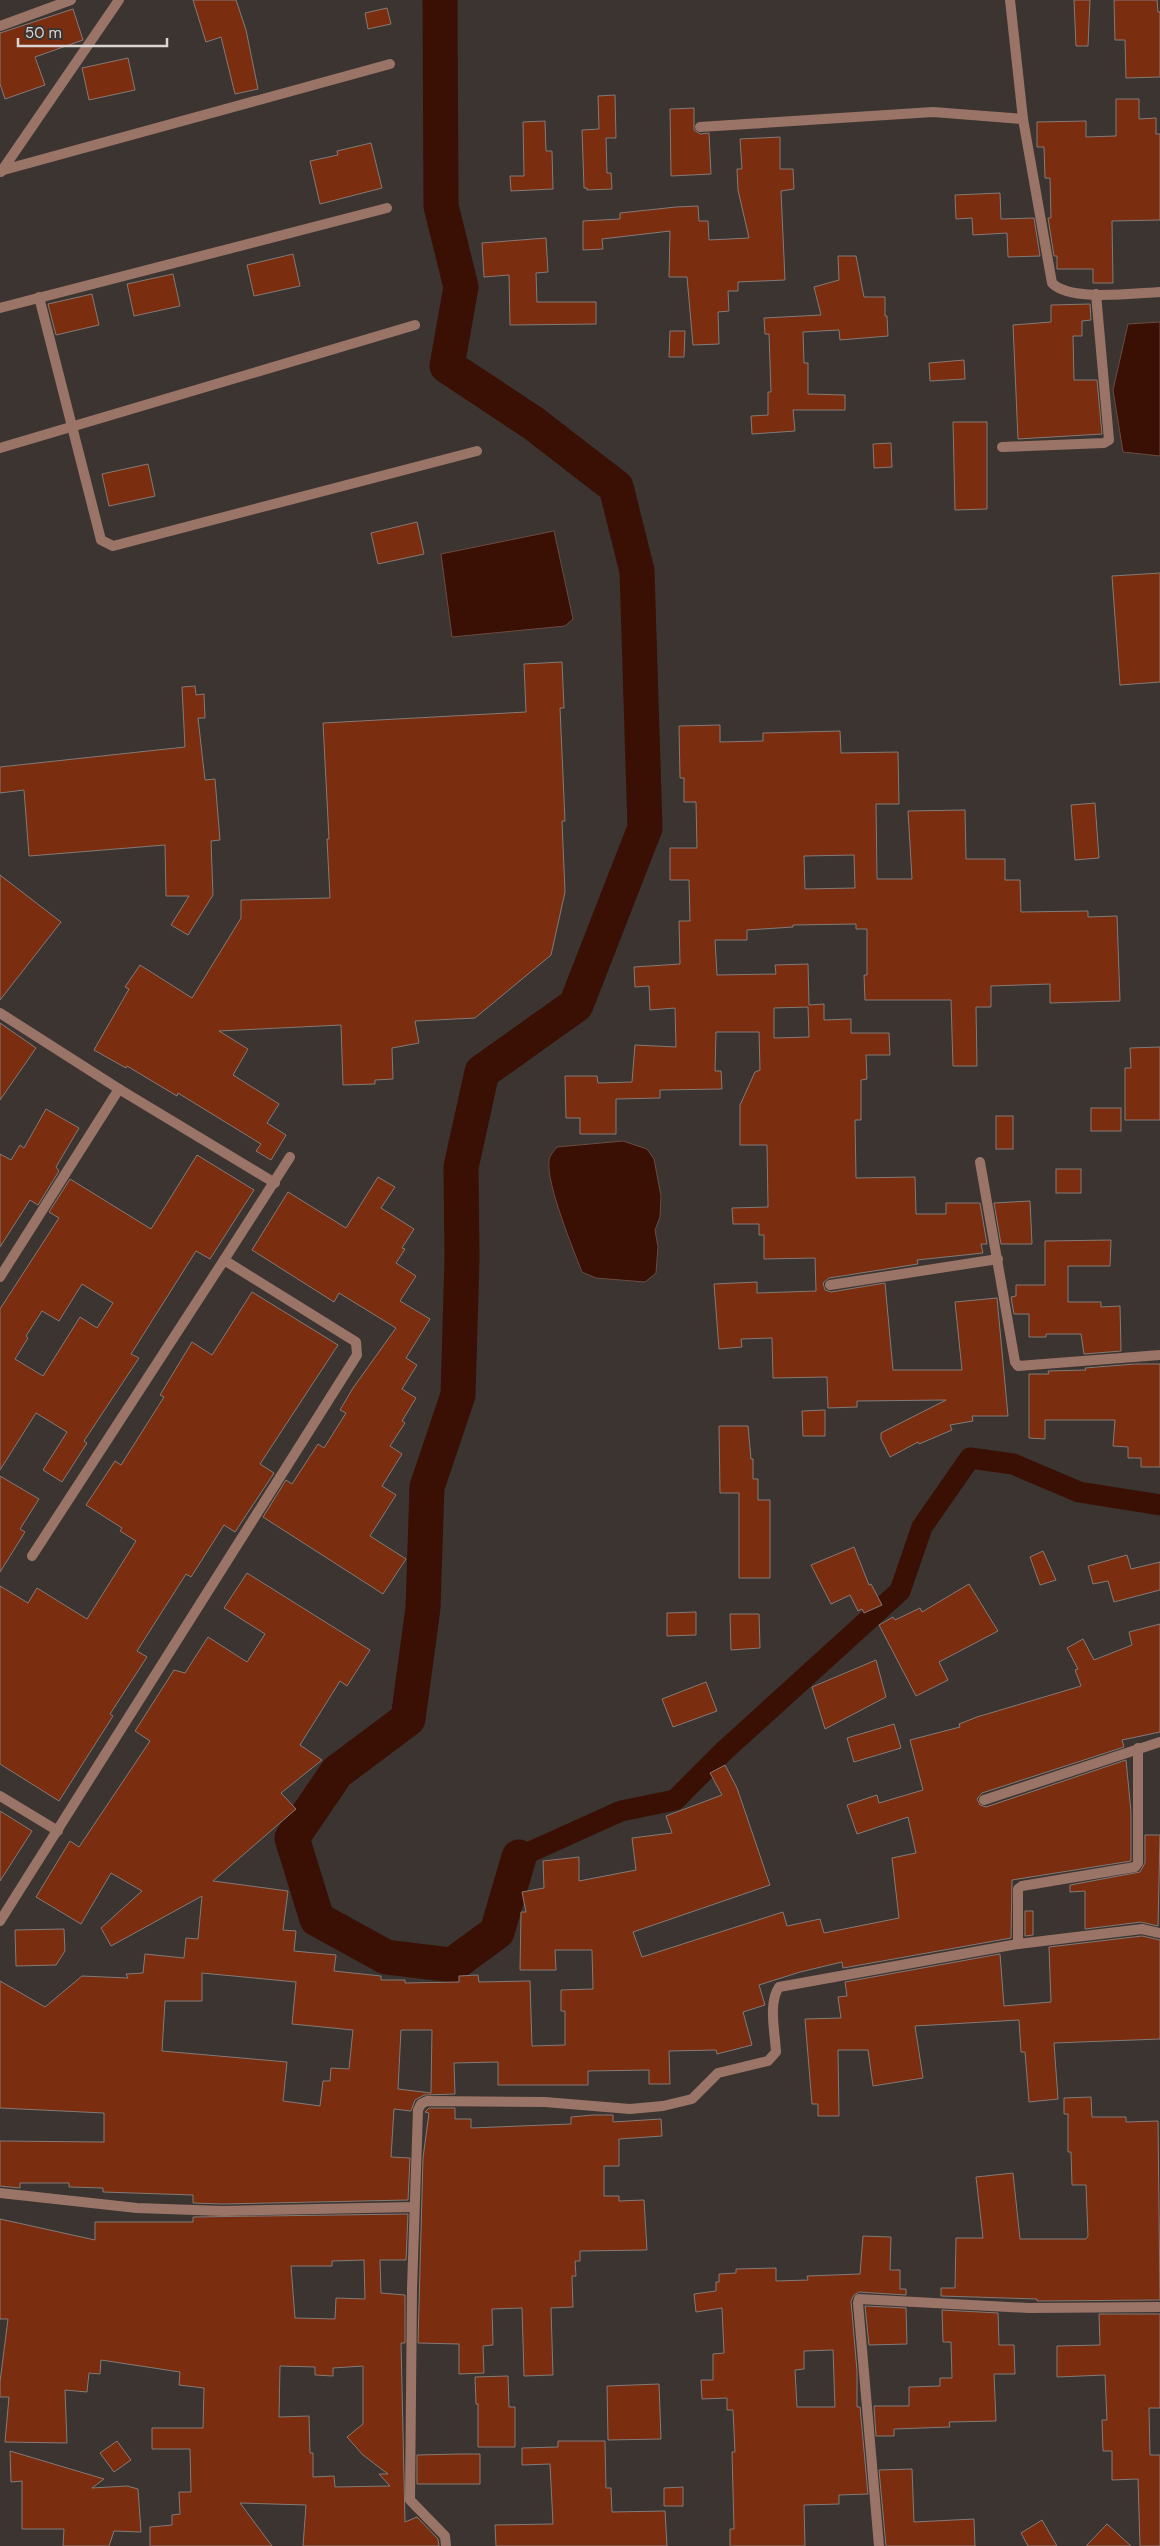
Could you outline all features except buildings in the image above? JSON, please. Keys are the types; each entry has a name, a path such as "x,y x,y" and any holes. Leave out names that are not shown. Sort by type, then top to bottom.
{"street":[{"path":"0,26 71,0"},
{"path":"1,171 119,0"},
{"path":"1010,0 1023,119 1052,283 1064,291 1096,294 1160,292"},
{"path":"1,171 390,64"},
{"path":"700,127 933,112 1023,119"},
{"path":"0,308 387,208"},
{"path":"1002,447 1104,443 1109,440 1096,294"},
{"path":"39,297 74,426 101,540 113,546 477,451"},
{"path":"0,448 415,325"},
{"path":"0,1013 119,1090 275,1183"},
{"path":"0,1278 119,1090"},
{"path":"32,1556 275,1183 290,1157"},
{"path":"980,1162 1015,1362 1018,1366 1160,1355"},
{"path":"830,1285 998,1259"},
{"path":"0,1921 357,1355 356,1342 224,1260"},
{"path":"984,1800 1160,1742"},
{"path":"1018,1944 1018,1889 1022,1886 1135,1867 1138,1863 1138,1748"},
{"path":"0,1796 58,1831"},
{"path":"446,2546 445,2536 410,2500 414,2207 418,2110 421,2104 427,2101 545,2102 630,2109 663,2106 692,2099 718,2073 768,2061 776,2052 774,1994 779,1987 1018,1944 1142,1929 1160,1933"},
{"path":"0,2193 137,2208 223,2212 414,2207"},
{"path":"879,2546 858,2303 860,2299 1029,2308 1160,2307"}],"shaded area":[{"path":"1160,322 1160,456 1123,452 1113,390 1128,324"},
{"path":"554,531 573,619 565,626 452,637 441,554"},
{"path":"623,1141 647,1149 654,1159 661,1196 660,1217 655,1230 658,1247 656,1273 645,1282 596,1278 582,1272 561,1216 549,1171 549,1159 557,1147"}],"waterway":[{"path":"440,0 441,206 461,287 447,366 533,423 616,487 637,571 645,828 576,1005 482,1072 461,1167 462,1258 458,1395 427,1487 423,1608 408,1719 337,1772 292,1838 317,1919 386,1957 452,1965 497,1932 519,1857"},
{"path":"519,1857 621,1811 675,1800 724,1751 900,1591 922,1527 970,1458 1013,1464 1079,1492 1160,1505"}]}
